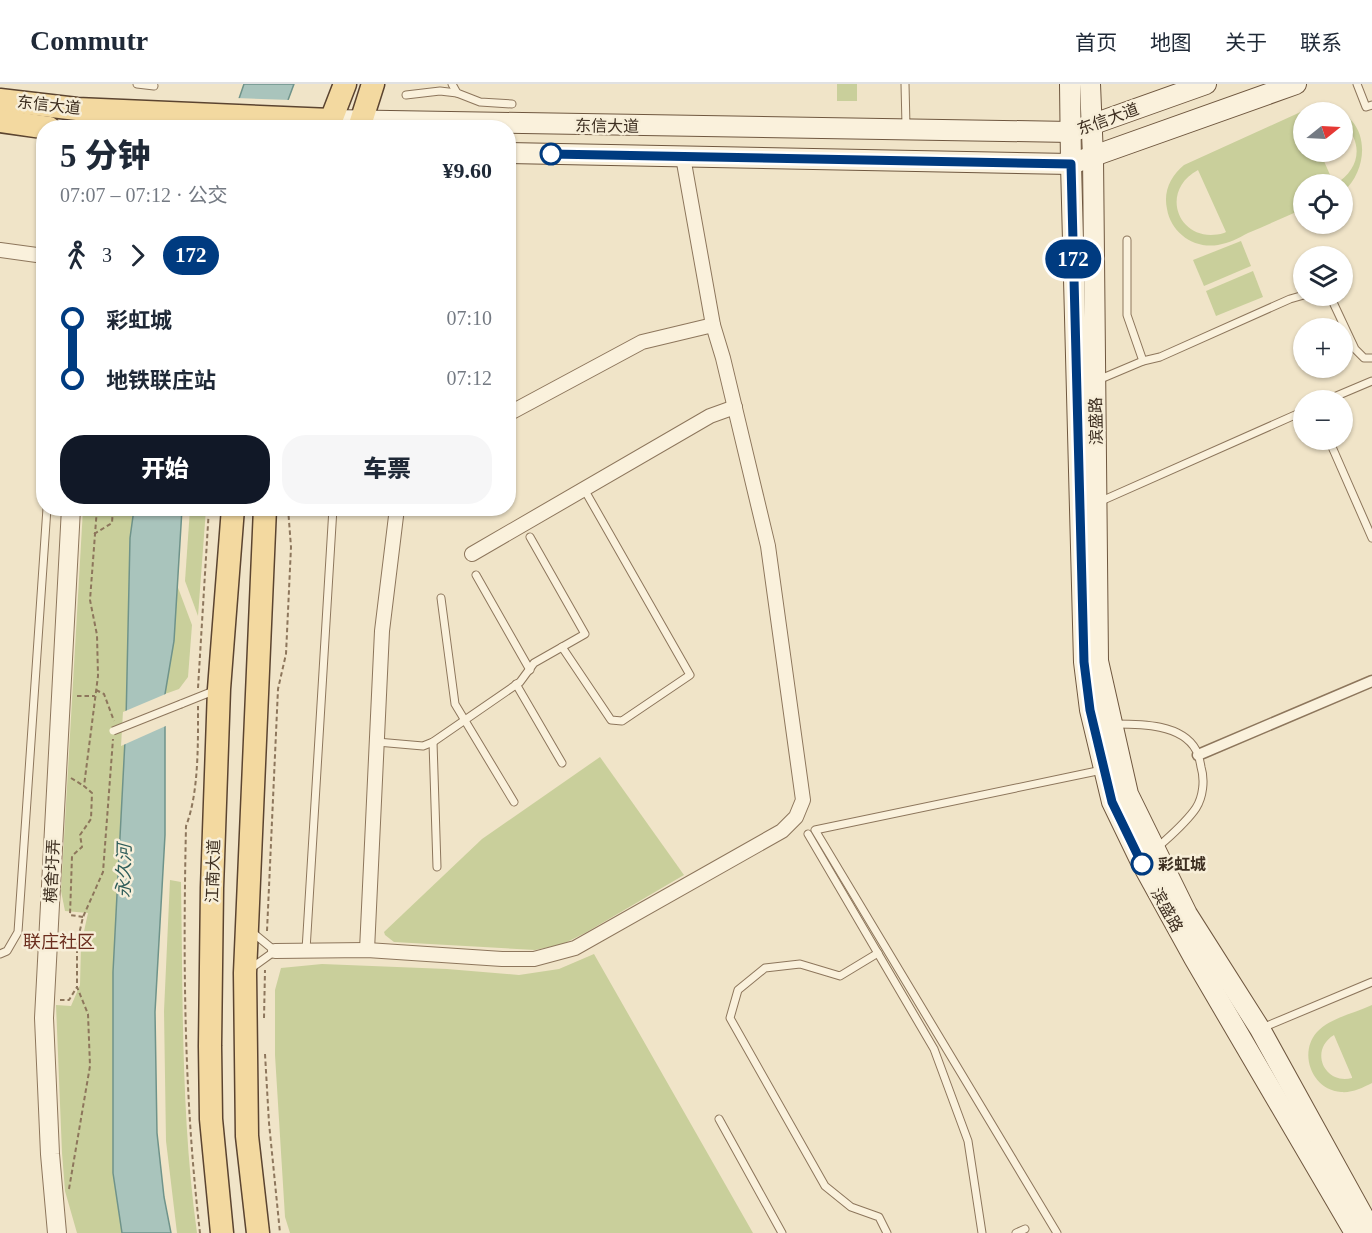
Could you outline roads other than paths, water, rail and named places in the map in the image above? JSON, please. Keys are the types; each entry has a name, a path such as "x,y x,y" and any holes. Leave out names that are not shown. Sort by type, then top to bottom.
{"main road":[{"path":"332,120 345,84"},
{"path":"361,120 373,84"},
{"name":"滨盛路","path":"1070,84 1084,662 1090,710 1112,802 1143,865 1216,995 1355,1233"},
{"name":"滨盛路","path":"1090,84 1093,157 1098,661 1128,794 1187,914 1260,1029 1372,1232"},
{"name":"东信大道","path":"516,126 1071,132 1206,84"},
{"name":"东信大道","path":"516,153 1071,164 1296,84"},
{"name":"东信大道","path":"0,100 77,109 294,120"},
{"name":"东信大道","path":"0,121 36,126"},
{"name":"江南大道","path":"222,1233 211,1119 212,888 209,693 231,516"},
{"path":"258,1233 247,1136 245,973 265,516"}],"street":[{"path":"269,951 368,950 534,959 575,948 782,831 796,817 803,800 768,546 713,325 683,157"},
{"path":"0,250 36,255"},
{"path":"516,410 642,342 713,325"},
{"path":"472,554 710,416 735,407"},
{"name":"横舍圩弄","path":"57,1233 50,1154 44,1018 72,516"},
{"path":"368,950 382,631 396,516"},
{"path":"1198,755 1372,681"}],"lane":[{"path":"137,84 153,86"},
{"path":"452,84 457,93"},
{"path":"905,84 906,131"},
{"path":"1357,84 1366,107 1372,105"},
{"path":"406,95 440,91 457,93 480,102 512,104"},
{"path":"1127,240 1127,315 1143,361"},
{"path":"1095,381 1143,361 1160,357 1293,298"},
{"path":"1335,306 1354,349 1364,358 1372,358"},
{"path":"1351,390 1372,381"},
{"path":"1096,503 1293,416"},
{"path":"1333,450 1372,538"},
{"path":"562,648 611,720 622,721 690,675 584,489"},
{"path":"0,954 8,951 18,932 46,516"},
{"path":"306,951 333,516"},
{"path":"377,742 423,746 433,742 516,684 534,663 585,634 530,537"},
{"path":"476,575 530,669"},
{"path":"441,598 455,704 514,802"},
{"path":"516,684 562,763"},
{"path":"113,731 209,693"},
{"path":"1111,724 1141,724 1171,730 1186,738 1195,747 1198,755 1203,772 1202,790 1197,807 1156,850"},
{"path":"433,742 437,867"},
{"path":"1057,1233 815,830 1105,770"},
{"path":"808,834 934,1049 968,1141 982,1233"},
{"path":"245,973 269,951 247,927"},
{"path":"878,953 840,976 800,964 765,968 738,990 730,1018 825,1186 851,1207 879,1217 887,1233"},
{"path":"1260,1029 1372,982"},
{"path":"719,1119 782,1233"},
{"path":"1016,1233 1025,1229"}],"water":[{"path":"244,84 294,84 281,120 232,120"},
{"name":"永久河","path":"133,516 182,516 174,641 165,694 165,835 155,1012 157,1133 164,1197 171,1233 122,1233 113,1173 113,972 126,721 130,538"}],"place":[{"name":"彩虹城","path":"1142,864"}],"district":[{"name":"联庄社区","path":"59,942"}]}
